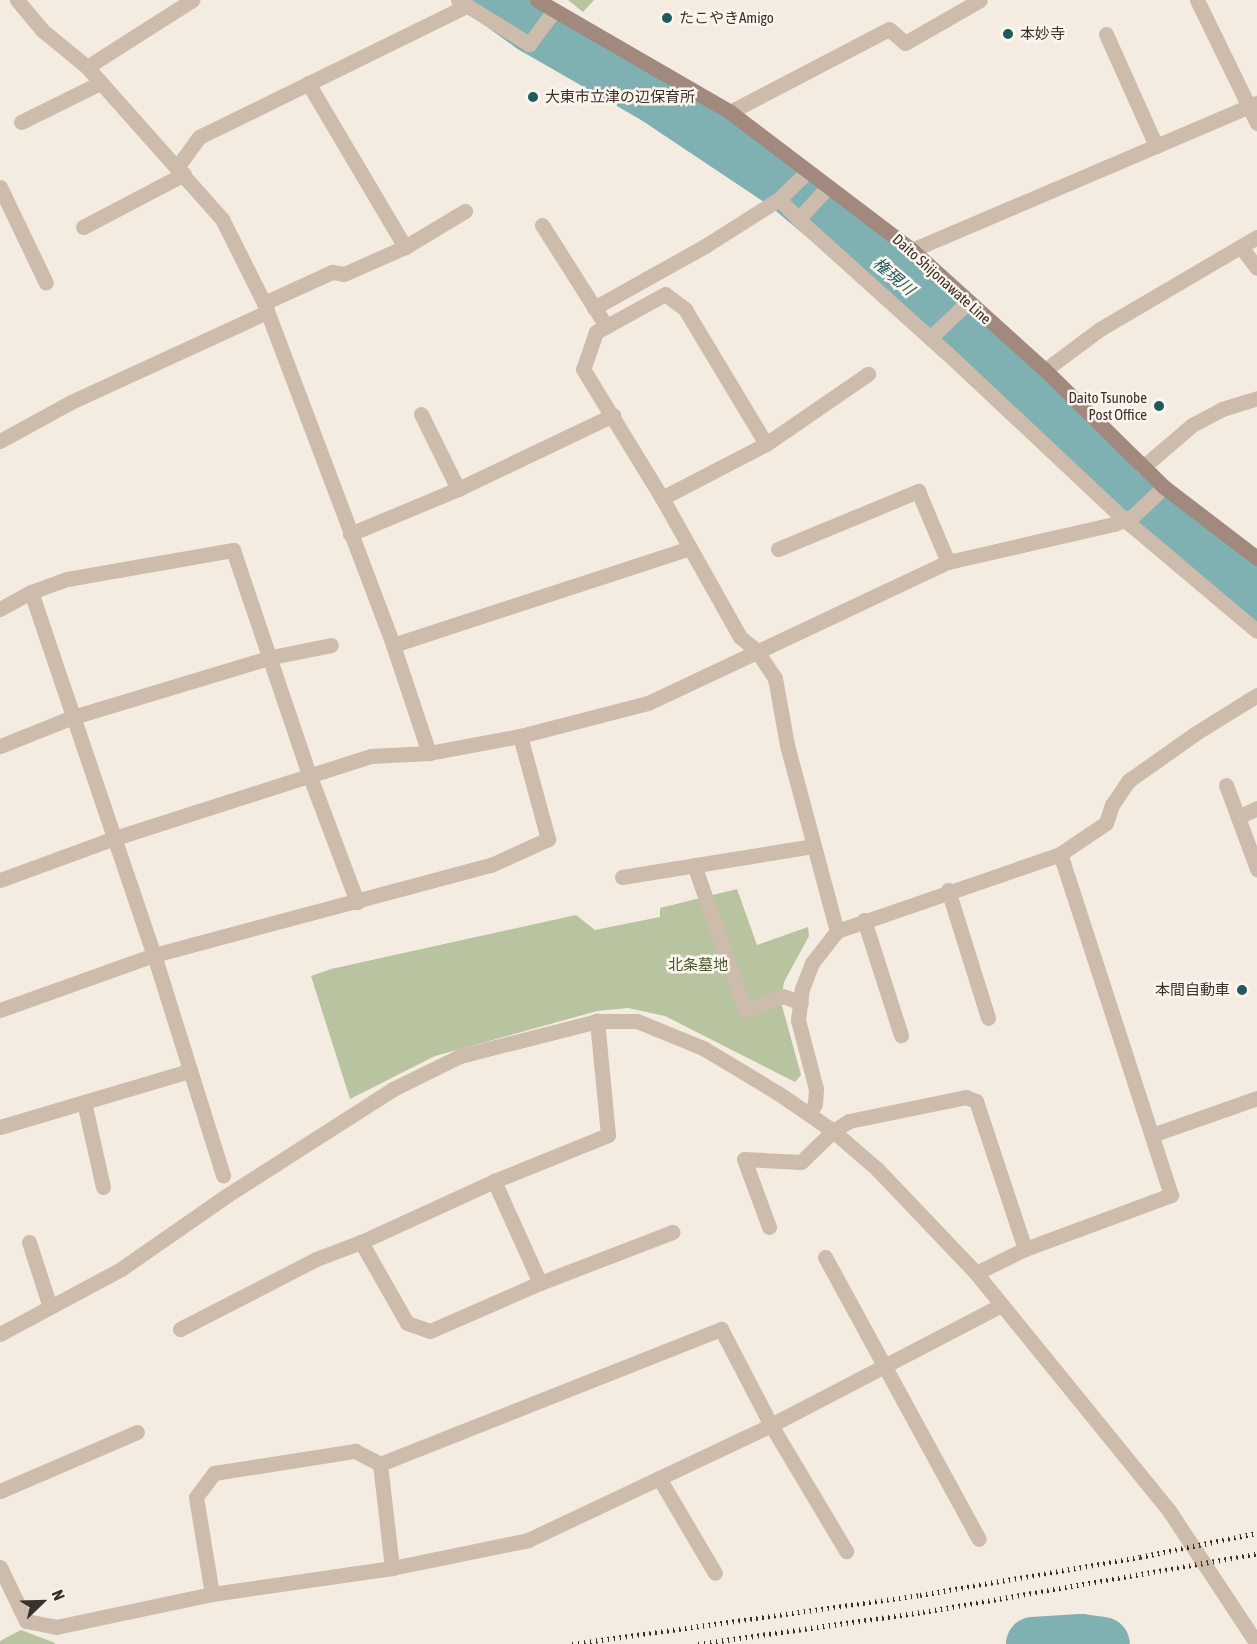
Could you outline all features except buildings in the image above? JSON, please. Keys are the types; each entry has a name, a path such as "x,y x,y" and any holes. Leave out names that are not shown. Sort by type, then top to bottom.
{"main road":[{"name":"Daito Shijonawate Line","path":"537,0 553,12 730,112 912,250 1045,370 1163,488 1257,558"}],"street":[{"path":"17,0 42,30 87,67 181,170 222,219 265,308 393,645 429,753"},
{"path":"87,67 192,0"},
{"path":"730,112 889,29 905,43 980,0"},
{"path":"1197,0 1252,105 1257,123"},
{"path":"83,227 181,170 200,138 462,3 529,44 553,12"},
{"path":"1106,34 1155,146"},
{"path":"21,122 100,83"},
{"path":"308,83 405,247"},
{"path":"912,250 1252,105"},
{"path":"594,308 705,246 778,199 807,172"},
{"path":"0,186 46,284"},
{"path":"798,219 828,187"},
{"path":"778,199 1129,518 1257,631"},
{"path":"0,441 71,402 265,308 332,272 344,274 405,247 465,211"},
{"path":"542,225 606,326"},
{"path":"1045,370 1100,329 1257,237"},
{"path":"1241,247 1257,268"},
{"path":"766,444 685,309 665,294 596,332 583,369 662,498 740,637 756,650 775,678 787,745 837,931"},
{"path":"930,338 968,302"},
{"path":"662,498 766,444 868,374"},
{"path":"1143,468 1192,425 1222,409 1257,398"},
{"path":"422,414 458,489"},
{"path":"351,534 458,489 613,415"},
{"path":"0,880 115,838 371,756 429,753 520,736 648,703 756,650 948,562 1129,518 1163,488"},
{"path":"778,549 918,491 948,562"},
{"path":"393,645 690,548"},
{"path":"0,609 31,592 67,579 233,550 272,657 309,774 357,902"},
{"path":"31,592 154,955 223,1175"},
{"path":"0,746 73,717 272,657 331,645"},
{"path":"809,1114 815,1104 816,1089 798,1020 802,989 812,963 837,931 948,890 1060,854 1106,823 1112,805 1128,781 1257,694"},
{"path":"0,1010 154,955 491,865 548,839 520,736"},
{"path":"1226,785 1257,869"},
{"path":"1238,817 1257,808"},
{"path":"622,878 813,846"},
{"path":"975,1273 1025,1249 1171,1195 1060,854"},
{"path":"694,865 745,1010 783,996 801,1003"},
{"path":"948,890 988,1018"},
{"path":"864,920 901,1035"},
{"path":"180,1329 316,1259 361,1242 494,1181 608,1135 597,1021"},
{"path":"0,1334 121,1269 229,1194 393,1089 460,1056 597,1021 637,1021 703,1048 809,1114 877,1169 975,1273 1170,1512 1257,1644"},
{"path":"0,1127 189,1071"},
{"path":"769,1227 744,1159 801,1162 832,1131 849,1120 966,1097 976,1101 1025,1249"},
{"path":"1152,1135 1257,1098"},
{"path":"84,1102 103,1187"},
{"path":"494,1181 540,1283"},
{"path":"361,1242 407,1323 430,1331 540,1283 672,1232"},
{"path":"29,1242 50,1307"},
{"path":"825,1257 979,1539"},
{"path":"0,1567 26,1621 56,1627 213,1594 392,1568 528,1540 771,1425 882,1365 1002,1305"},
{"path":"213,1594 196,1497 214,1473 355,1451 380,1464 721,1329 771,1425 846,1551"},
{"path":"0,1491 137,1432"},
{"path":"380,1464 392,1568"},
{"path":"659,1478 715,1573"}],"green space":[{"path":"568,0 594,0 583,12"},
{"name":"北条墓地","path":"737,889 757,945 808,927 809,936 784,982 781,1002 801,1075 795,1082 665,1016 628,1008 597,1011 435,1056 350,1099 311,976 331,969 576,915 595,930 660,917 660,908"},
{"path":"21,1630 55,1644 0,1644 0,1641"}],"waterway":[{"name":"権現川","path":"496,0 532,26 657,98 787,185 892,273 1154,516 1257,598"},
{"path":"1033,1644 1081,1641 1103,1644"}],"railway":[{"path":"572,1644 920,1595 1140,1557 1257,1533"},
{"path":"698,1644 923,1612 1257,1554"}],"place":[{"name":"たこやきAmigo","path":"667,18"},
{"name":"本妙寺","path":"1008,34"},
{"name":"大東市立津の辺保育所","path":"533,97"},
{"name":"Daito Tsunobe Post Office","path":"1159,406"},
{"name":"本間自動車","path":"1242,990"}]}
